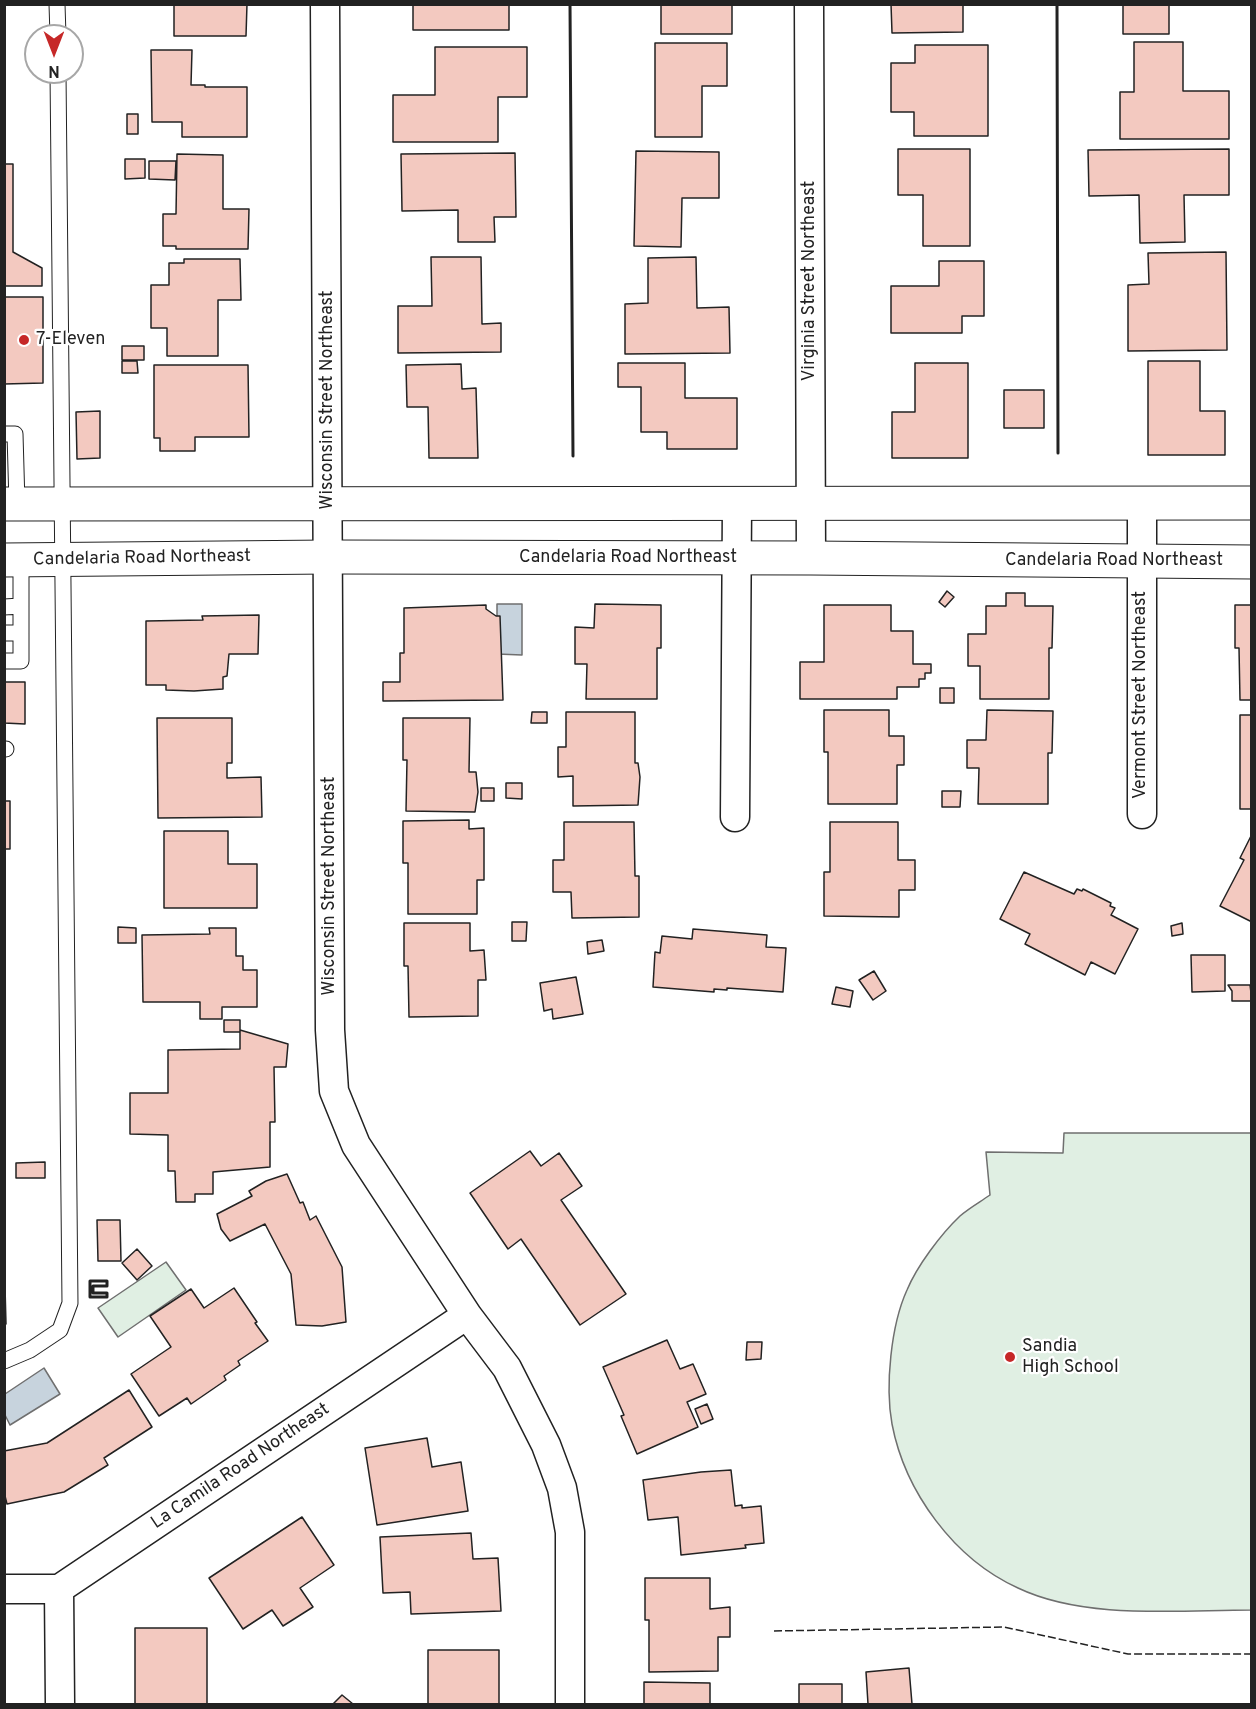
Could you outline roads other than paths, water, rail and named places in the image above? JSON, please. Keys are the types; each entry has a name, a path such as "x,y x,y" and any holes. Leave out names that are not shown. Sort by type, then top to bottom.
{"main road":[{"path":"11,504 1251,503"},
{"name":"Candelaria Road Northeast","path":"13,560 329,557 1251,562"}],"street":[{"name":"Wisconsin Street Northeast","path":"325,4 330,1030 334,1091 356,1145 467,1315 507,1368 546,1445 562,1488 570,1532 570,1704"},
{"name":"Virginia Street Northeast","path":"809,4 811,558"},
{"name":"Vermont Street Northeast","path":"1142,503 1142,814"},
{"path":"735,817 737,504"},
{"name":"La Camila Road Northeast","path":"59,1589 467,1315"},
{"path":"4,1590 59,1589 60,1704"}],"lane":[{"path":"57,4 58,24"},
{"path":"4,1361 30,1350 60,1330 70,1303 58,84"},
{"path":"4,434 15,434 11,504"},
{"path":"4,661 21,661 21,606 13,560"},
{"path":"4,607 21,606"},
{"path":"4,633 21,633"}],"place":[{"name":"7-Eleven","path":"24,340"},
{"name":"Sandia High School","path":"1010,1357"}]}
